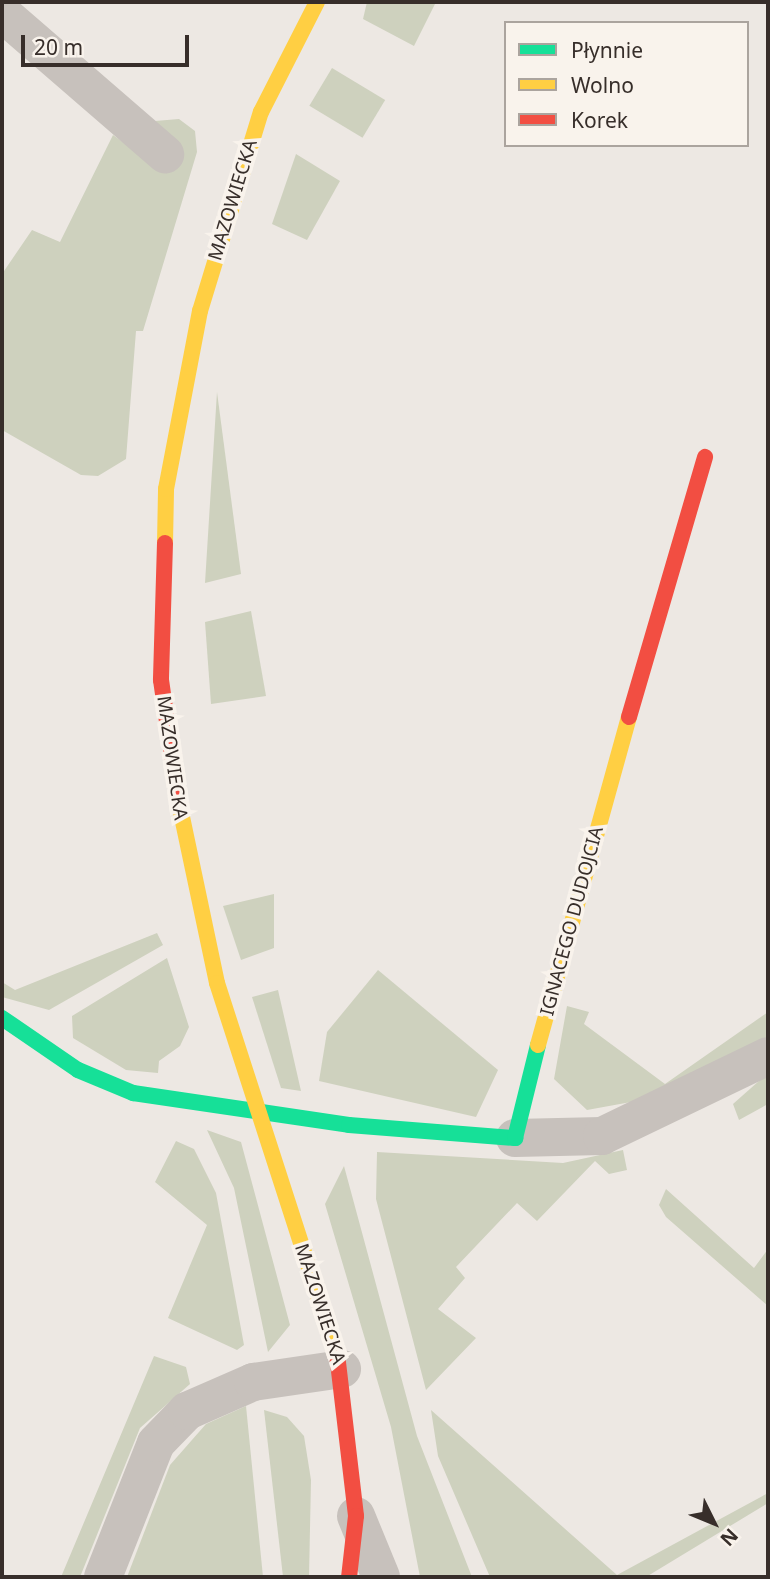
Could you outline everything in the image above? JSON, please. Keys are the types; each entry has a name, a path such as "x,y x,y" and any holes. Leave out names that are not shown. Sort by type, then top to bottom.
{"street":[{"name":"MAZOWIECKA","path":"317,2 261,112 233,190 200,311 161,540 161,680 183,833 217,983 342,1369 356,1516 349,1577"},
{"path":"2,13 165,154"},
{"name":"IGNACEGO DUDOJCIA","path":"515,1138 562,948 705,457"},
{"path":"2,1018 105,1085 258,1112 515,1138 602,1136 768,1056"},
{"path":"103,1577 156,1443 187,1411 253,1382 342,1369"},
{"name":"MAZOWIECKA","path":"356,1516 381,1577"}],"green space":[{"path":"367,2 436,2 414,46 363,19"},
{"path":"332,68 385,100 362,138 309,106"},
{"path":"179,119 195,131 197,152 143,331 136,331 126,459 98,476 81,475 2,430 2,274 32,230 60,242 113,135 159,168 143,122"},
{"path":"296,154 340,181 307,240 272,224"},
{"path":"217,392 241,574 205,583"},
{"path":"251,611 266,696 211,704 205,622"},
{"path":"274,894 274,948 241,960 223,906"},
{"path":"157,933 163,945 49,1010 2,997 2,982 15,990"},
{"path":"167,958 189,1027 180,1046 159,1061 158,1073 126,1070 73,1038 72,1016"},
{"path":"378,970 498,1070 476,1117 319,1081 327,1032"},
{"path":"278,990 301,1091 281,1088 252,997"},
{"path":"567,1006 589,1012 584,1024 665,1084 768,1012 768,1037 653,1098 587,1110 554,1079"},
{"path":"768,1073 768,1104 739,1120 733,1104"},
{"path":"207,1130 241,1142 290,1325 268,1352 234,1188"},
{"path":"176,1141 194,1149 216,1193 244,1345 237,1350 168,1318 207,1225 155,1182"},
{"path":"623,1150 627,1170 609,1174 595,1161 537,1221 517,1203 456,1267 465,1278 438,1309 476,1338 426,1390 376,1199 377,1152 563,1163"},
{"path":"344,1166 417,1436 472,1577 420,1577 391,1427 325,1204"},
{"path":"666,1189 754,1268 768,1249 768,1306 666,1217 659,1205"},
{"path":"154,1356 186,1367 190,1384 140,1428 80,1577 61,1577"},
{"path":"246,1406 263,1577 127,1577 170,1465 206,1424"},
{"path":"264,1410 287,1417 304,1436 311,1480 309,1577 283,1577"},
{"path":"431,1410 617,1575 768,1493 768,1503 646,1577 490,1577 438,1456"}],"traffic: fast":[{"path":"2,1018 78,1070 133,1093 349,1125 515,1138 538,1045"}],"traffic: slow":[{"path":"165,543 166,489 200,311 261,112 317,2"},
{"path":"538,1045 629,717"},
{"path":"178,798 217,983 337,1354"}],"traffic: jam":[{"path":"629,717 705,457"},
{"path":"165,543 161,680 178,798"},
{"path":"337,1354 356,1516 349,1577"}]}
